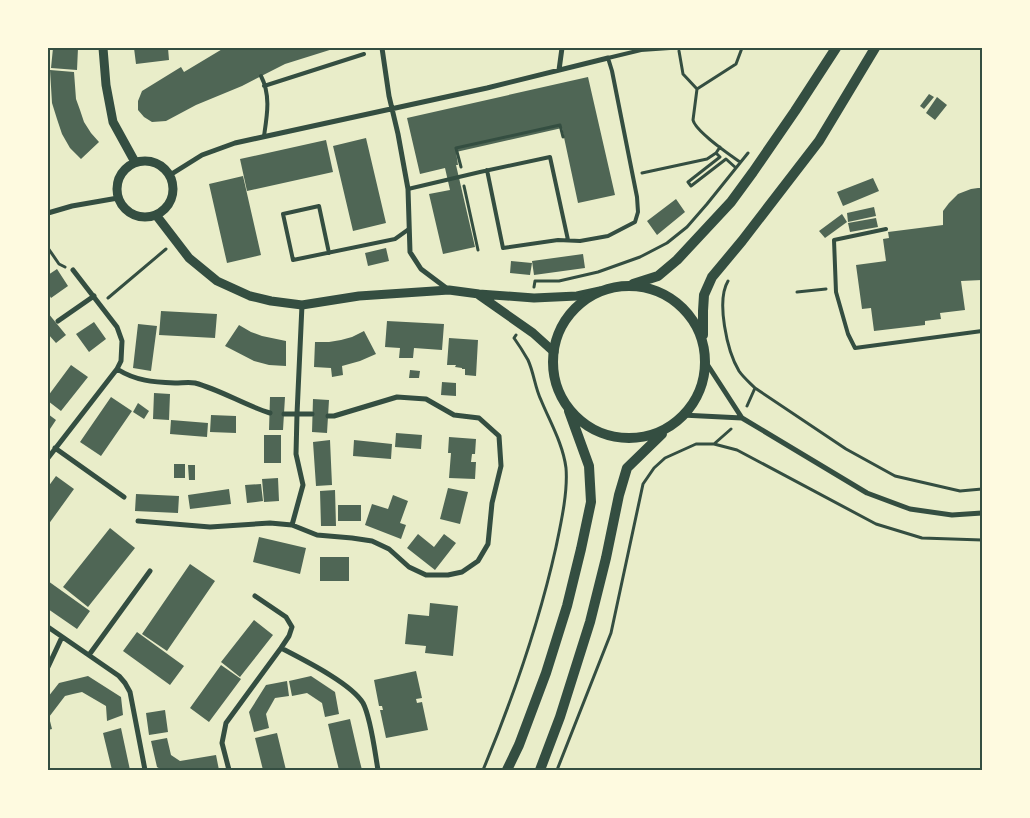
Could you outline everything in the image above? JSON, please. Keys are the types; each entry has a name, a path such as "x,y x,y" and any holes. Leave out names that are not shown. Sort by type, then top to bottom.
{"main road":[{"path":"630,286 658,276 677,260 730,202 753,172 836,48"},
{"path":"540,770 560,717 590,622 627,468 682,415 705,380 707,364 703,339 704,295 712,277 819,141 875,48"},
{"path":"507,770 519,745 546,672 567,606 591,502 589,466 554,376 554,352 557,338 563,325 578,306 600,291 614,287 630,286 649,288 678,302 697,324 703,339"},
{"path":"568,408 588,426 612,437 633,439 650,436 666,430"}],"street":[{"path":"103,48 106,85 113,122 135,162"},
{"path":"382,48 389,96 408,189 410,252 421,269 449,290"},
{"path":"559,70 562,48"},
{"path":"170,175 202,155 235,142 487,88 608,58"},
{"path":"148,160 154,162 166,169 170,175 173,183 171,200 167,207 156,215 148,217 133,215 121,205 118,198 116,188 119,176 135,162 148,160"},
{"path":"48,213 72,206 118,198"},
{"path":"156,215 189,258 217,280 250,296 271,301 302,305 359,296 449,290 534,298 577,296 600,291"},
{"path":"48,458 117,369 121,361 122,341 117,327 73,270"},
{"path":"479,294 534,333 554,352"},
{"path":"58,321 94,296"},
{"path":"292,525 303,485 296,454 302,305"},
{"path":"707,364 742,418 867,493 910,509 952,515 982,513"},
{"path":"117,369 127,375 152,382 193,383 270,413"},
{"path":"138,521 210,527 270,523 292,525 317,535 372,540 389,548 410,567 426,575 448,575 462,572 478,561 488,544 492,503 501,466 499,436 479,418 454,415 426,398 397,396 334,416 328,416"},
{"path":"284,414 312,414"},
{"path":"682,415 742,418"},
{"path":"54,448 124,497"},
{"path":"89,655 150,571"},
{"path":"229,770 222,743 226,723 280,648 292,627 286,617 255,596"},
{"path":"48,627 125,682 130,692 145,770"},
{"path":"48,667 62,638"},
{"path":"280,648 316,667 353,691 363,704 378,770"}],"lane":[{"path":"488,170 503,248 558,240 580,241 608,236 635,222 638,212 637,197 608,58 641,50 670,48"},
{"path":"264,86 364,54"},
{"path":"261,76 268,105 264,136"},
{"path":"408,189 550,157 568,240"},
{"path":"329,253 318,206 283,214 294,260 329,253 395,239 410,229"},
{"path":"886,230 834,240 836,292 848,334 855,348 982,331"}],"path":[{"path":"679,48 683,74 697,89"},
{"path":"740,162 694,125 693,120 697,89 736,64 742,48"},
{"path":"459,160 456,148 560,125 563,136"},
{"path":"633,175 707,159 716,153 720,147"},
{"path":"535,280 559,280 598,272 640,257 667,243 687,227 750,150"},
{"path":"716,153 720,157 688,182 691,186 726,159 736,168"},
{"path":"464,186 478,250"},
{"path":"100,305 176,241"},
{"path":"48,248 59,264 73,270"},
{"path":"731,276 726,283 723,294 725,325 730,348 738,370 754,388 846,449 895,476 960,491 982,489"},
{"path":"797,292 836,288"},
{"path":"483,770 511,700 530,641 552,567 565,496 566,468 562,452 540,398 528,361 514,338"},
{"path":"557,770 611,633 643,484 654,468 665,458 696,444 714,444 737,450 876,524 922,538 982,540"}],"building":[{"path":"53,48 78,48 77,70 51,68"},
{"path":"134,48 168,48 169,60 136,64"},
{"path":"224,48 336,48 285,64 166,121 152,122 138,110 138,101 142,91 181,67 184,72"},
{"path":"50,70 74,72 76,99 84,122 99,142 81,159 70,148 62,134 52,103"},
{"path":"588,77 615,195 578,203 562,128 456,152 458,165 456,165 475,247 443,254 429,194 450,190 445,168 420,174 407,118"},
{"path":"929,94 934,97 924,109 920,106"},
{"path":"937,97 947,105 935,120 926,113"},
{"path":"366,138 386,223 353,231 333,146"},
{"path":"326,140 333,172 247,191 240,159"},
{"path":"243,176 261,255 227,263 209,184"},
{"path":"873,178 879,191 843,206 837,192"},
{"path":"982,188 982,280 961,281 965,310 940,313 941,319 925,321 925,325 874,331 871,308 862,309 856,265 886,261 883,239 889,238 888,232 943,225 943,211 958,194 971,189"},
{"path":"676,199 685,212 657,235 647,221"},
{"path":"874,207 876,216 848,222 847,213"},
{"path":"842,214 847,222 825,238 819,231"},
{"path":"876,218 878,227 850,232 848,223"},
{"path":"386,248 389,261 368,266 365,253"},
{"path":"583,254 585,268 534,275 532,261"},
{"path":"511,261 532,263 530,275 510,273"},
{"path":"57,269 68,286 51,298 48,293 48,275"},
{"path":"161,311 217,314 215,338 159,335"},
{"path":"48,313 66,335 56,343 48,334"},
{"path":"387,321 444,324 442,350 414,348 413,358 399,358 400,348 385,347"},
{"path":"94,322 106,339 89,352 76,334"},
{"path":"138,324 157,326 151,371 133,368"},
{"path":"239,325 262,336 286,341 286,366 269,365 254,361 225,346"},
{"path":"364,331 376,354 342,366 343,375 332,377 331,368 314,367 315,342 341,340"},
{"path":"449,338 478,340 476,376 465,375 465,369 455,367 456,365 447,365"},
{"path":"71,365 88,377 61,411 48,401 48,396"},
{"path":"410,370 420,371 419,378 409,378"},
{"path":"442,382 456,383 456,396 441,395"},
{"path":"154,393 170,394 169,420 153,419"},
{"path":"111,397 132,411 101,456 80,442"},
{"path":"270,397 285,397 283,430 269,430"},
{"path":"313,399 329,400 327,433 312,432"},
{"path":"138,403 149,411 144,419 133,412"},
{"path":"48,414 56,420 48,432"},
{"path":"211,415 236,416 236,433 210,432"},
{"path":"171,420 208,423 207,437 170,434"},
{"path":"396,433 422,435 421,449 395,447"},
{"path":"264,435 281,435 281,463 264,463"},
{"path":"449,437 476,439 475,454 472,454 471,462 476,462 475,479 449,478 451,453 448,453"},
{"path":"330,440 332,485 316,486 313,442"},
{"path":"354,440 392,444 391,459 353,456"},
{"path":"174,464 185,464 185,478 174,478"},
{"path":"188,465 195,465 195,480 189,480"},
{"path":"56,476 74,489 48,525 48,487"},
{"path":"278,478 279,501 264,502 262,479"},
{"path":"261,484 263,501 247,503 245,485"},
{"path":"448,488 468,492 460,524 440,519"},
{"path":"229,489 231,504 190,509 188,495"},
{"path":"335,490 336,526 321,526 320,491"},
{"path":"136,494 179,496 178,513 135,511"},
{"path":"393,495 408,501 400,523 406,525 401,539 365,525 372,504 388,509"},
{"path":"338,505 361,505 361,521 338,521"},
{"path":"110,528 135,548 88,607 63,587"},
{"path":"418,534 434,547 444,534 456,543 435,570 407,548"},
{"path":"259,537 306,548 300,574 253,562"},
{"path":"320,557 349,557 349,581 320,581"},
{"path":"190,564 215,581 167,651 142,634"},
{"path":"48,581 90,611 77,629 48,609"},
{"path":"430,603 458,606 453,656 425,653 426,646 405,644 408,614 429,616"},
{"path":"254,620 273,635 240,677 221,662"},
{"path":"137,632 184,666 170,685 123,651"},
{"path":"221,665 241,679 209,722 190,708"},
{"path":"416,671 422,698 416,699 417,703 422,702 428,730 386,738 380,710 383,710 382,706 379,706 374,680"},
{"path":"88,676 121,697 123,715 107,721 106,706 82,692 65,696 49,717 52,729 48,730 48,697 59,683"},
{"path":"311,676 335,692 339,714 325,717 322,703 307,693 292,696 289,681"},
{"path":"287,681 289,696 275,698 266,714 269,728 254,732 249,712 266,685"},
{"path":"165,710 168,732 149,735 146,713"},
{"path":"350,719 362,770 339,770 334,750 328,724"},
{"path":"121,728 130,770 112,770 103,733"},
{"path":"277,733 286,770 263,770 255,738"},
{"path":"167,738 171,755 180,761 216,755 219,770 162,770 157,767 151,741"}]}
